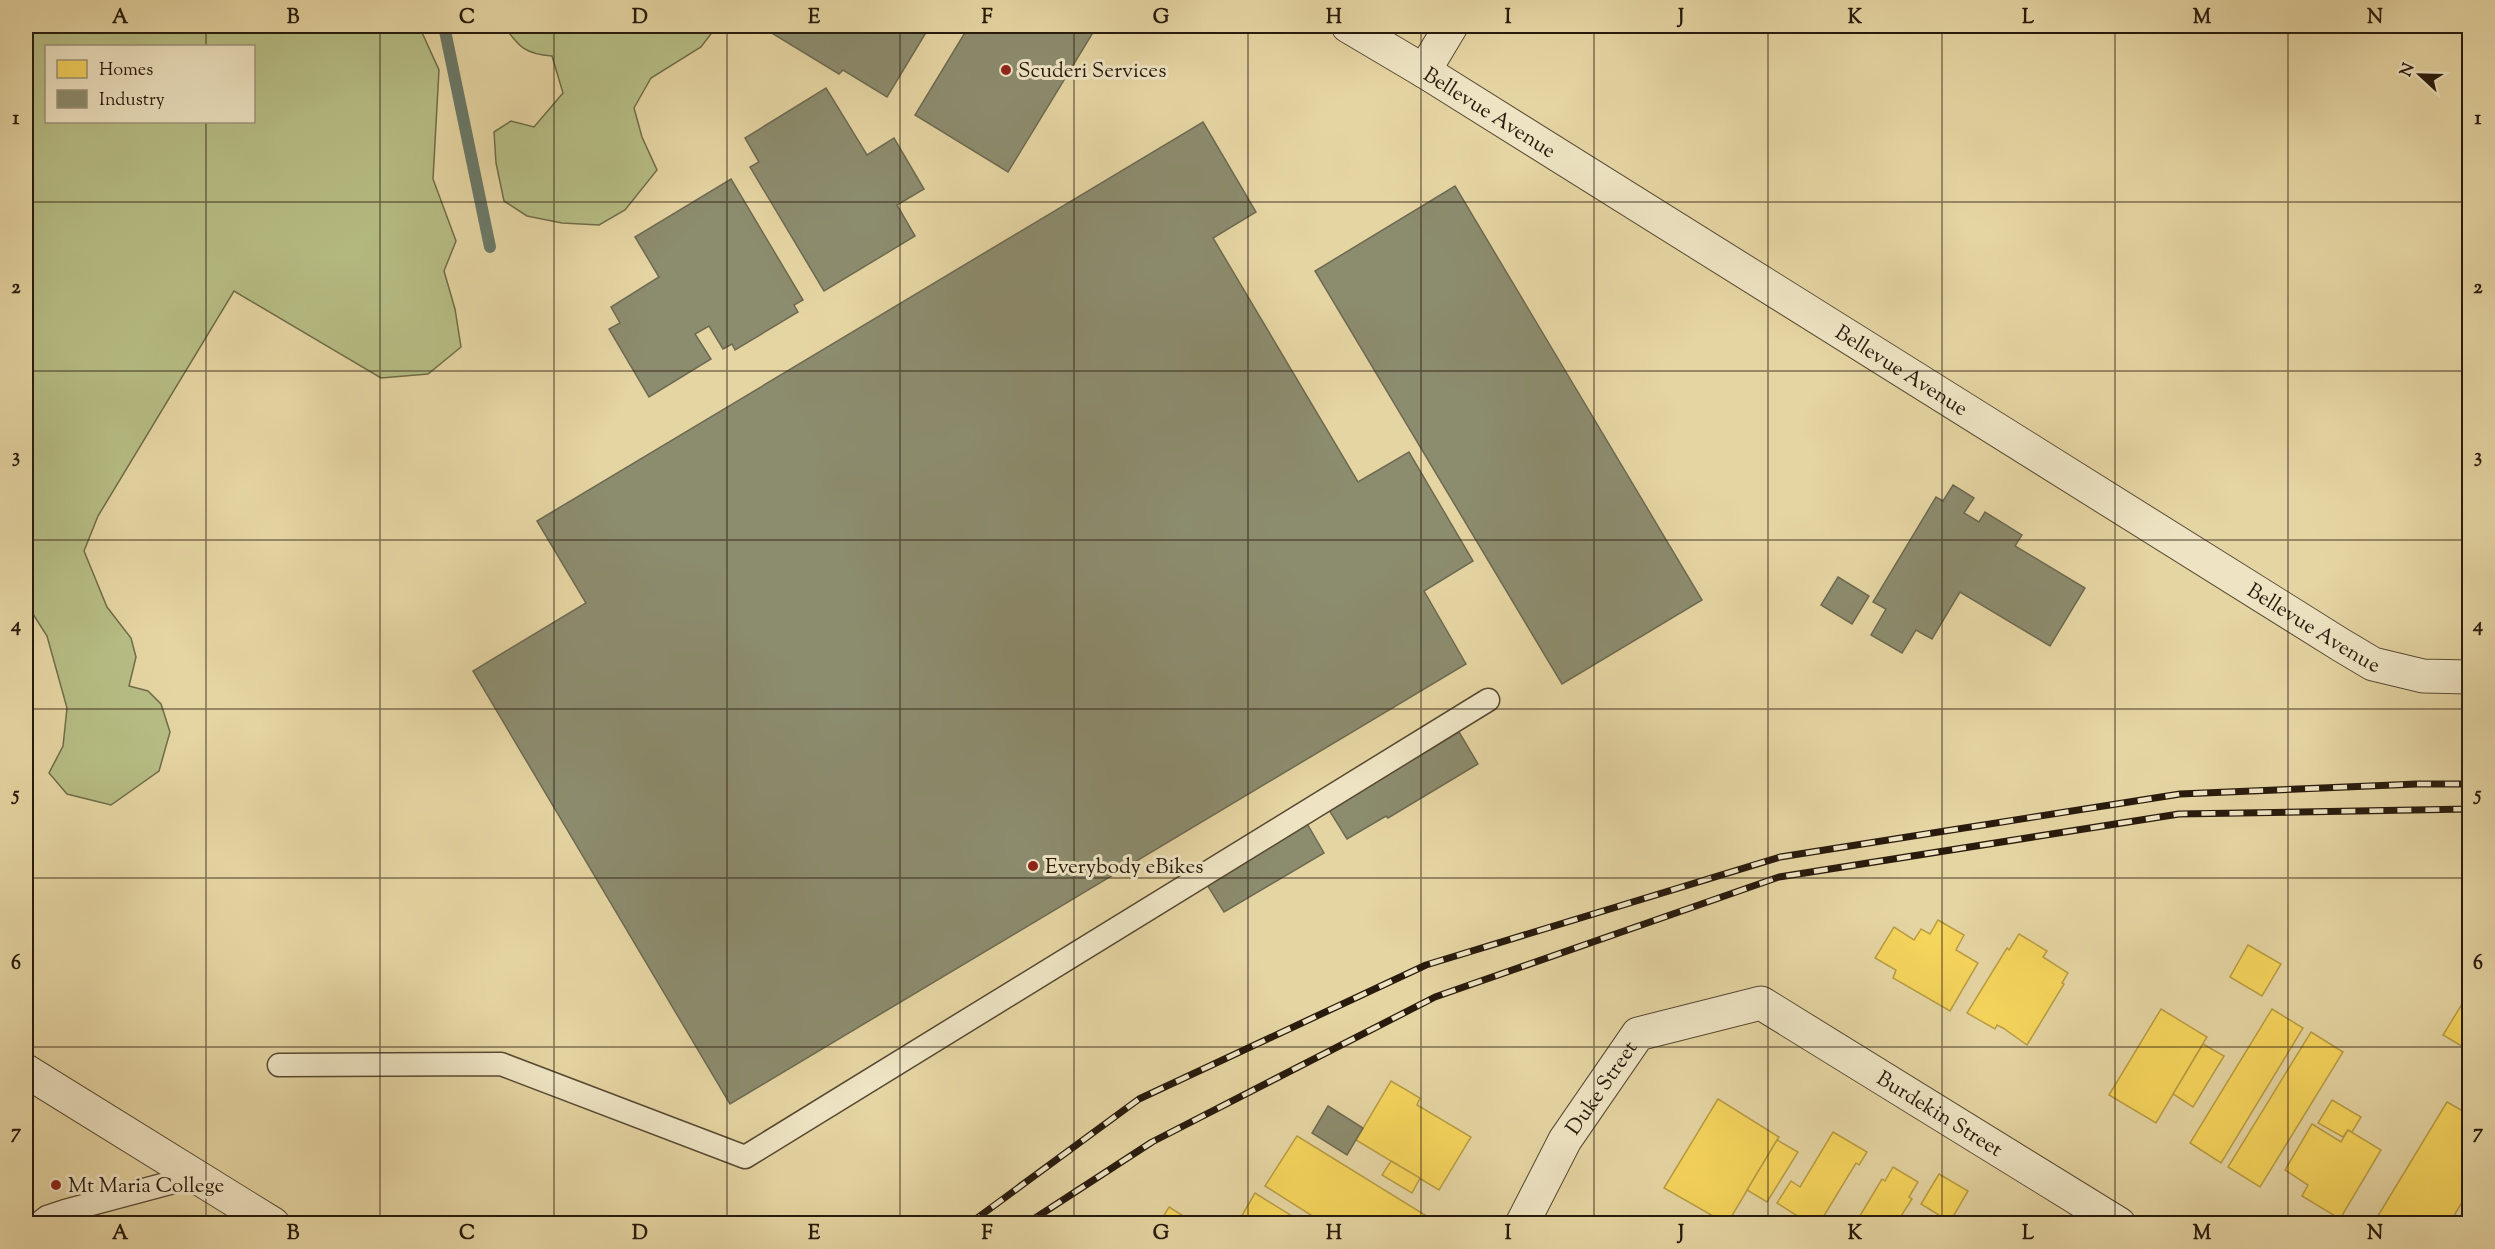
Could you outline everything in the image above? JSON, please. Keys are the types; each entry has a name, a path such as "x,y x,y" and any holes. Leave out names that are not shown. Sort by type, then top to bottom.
{"street":[{"name":"Bellevue Avenue","path":"1348,26 1424,71 2373,664 2423,676 2469,677"},
{"path":"1424,71 1451,26"},
{"name":"Duke Street","path":"1522,1224 1565,1140 1638,1034 1761,1004"},
{"name":"Burdekin Street","path":"1761,1004 2119,1224"},
{"path":"26,1071 273,1224"}],"lane":[{"path":"279,1065 501,1064 745,1157 1488,700"},
{"path":"38,1224 47,1217 65,1211 196,1176"}],"green space":[{"path":"26,26 419,26 439,70 433,179 456,241 444,271 455,309 461,347 428,374 381,378 234,291 98,516 84,551 107,607 131,638 136,657 129,686 148,691 161,704 170,732 159,771 111,805 67,794 49,773 63,746 67,708 47,636 26,603"},
{"path":"504,26 717,26 701,47 651,78 634,108 642,137 657,170 625,210 599,225 562,223 527,216 504,201 496,163 494,132 511,121 534,127 563,93 552,56 524,48"}],"building: Homes":[{"path":"1938,920 1964,935 1956,950 1978,963 1950,1011 1893,978 1896,970 1875,958 1894,927 1914,940 1921,929 1930,934"},
{"path":"2019,934 2047,951 2043,957 2068,973 2062,983 2064,984 2027,1045 2003,1028 1997,1025 1995,1029 1967,1013 2007,948 2009,950"},
{"path":"2248,945 2281,964 2262,996 2230,977"},
{"path":"2470,991 2470,1051 2443,1035"},
{"path":"2161,1009 2207,1037 2156,1123 2109,1095"},
{"path":"2272,1009 2303,1028 2221,1163 2190,1143"},
{"path":"2311,1032 2343,1052 2260,1187 2228,1167"},
{"path":"2203,1044 2224,1056 2193,1107 2173,1094"},
{"path":"1391,1081 1420,1098 1417,1105 1471,1137 1439,1190 1356,1140"},
{"path":"1718,1099 1779,1137 1727,1224 1664,1188"},
{"path":"2332,1100 2361,1117 2352,1132 2348,1130 2343,1137 2318,1123"},
{"path":"2447,1102 2470,1115 2470,1189 2449,1224 2373,1224"},
{"path":"2312,1124 2341,1142 2348,1130 2381,1150 2340,1219 2302,1196 2308,1185 2285,1170"},
{"path":"1833,1132 1867,1152 1859,1165 1856,1163 1819,1224 1810,1224 1777,1203 1791,1181 1800,1187"},
{"path":"1297,1136 1425,1215 1420,1224 1325,1224 1265,1186"},
{"path":"1777,1140 1798,1152 1767,1202 1747,1190"},
{"path":"1391,1161 1420,1178 1412,1193 1382,1175"},
{"path":"1893,1167 1918,1182 1909,1197 1912,1199 1896,1224 1855,1224 1882,1179 1885,1181"},
{"path":"1939,1174 1968,1191 1950,1222 1921,1204"},
{"path":"1255,1193 1305,1224 1237,1224"},
{"path":"1169,1207 1196,1224 1173,1224 1163,1217"}],"building: Industry":[{"path":"760,26 930,26 887,97 843,70 839,74"},
{"name":"Scuderi Services","path":"969,26 1097,26 1008,172 915,115"},
{"path":"826,88 867,155 894,138 924,189 897,205 915,236 824,291 750,167 759,162 745,138"},
{"path":"1203,122 1256,212 1213,238 1358,482 1409,452 1473,561 1424,591 1466,664 730,1104 473,671 586,603 537,521"},
{"path":"731,179 803,300 794,305 798,312 735,350 732,344 723,349 709,326 695,334 711,359 649,397 609,329 620,323 611,307 659,277 635,237"},
{"path":"1455,186 1702,600 1562,684 1315,271"},
{"path":"1953,485 1974,498 1964,513 1979,522 1985,512 2022,535 2015,546 2085,588 2050,646 1960,592 1932,639 1916,630 1902,653 1871,635 1886,609 1873,602 1936,497 1943,501"},
{"path":"1838,577 1869,596 1852,624 1821,605"},
{"path":"1459,732 1478,764 1388,818 1386,816 1347,839 1329,810"},
{"path":"1305,820 1324,853 1224,912 1204,880"},
{"path":"1328,1106 1363,1128 1347,1155 1312,1133"}],"waterway":[{"path":"444,26 490,247"}],"railway":[{"path":"969,1224 1139,1099 1426,965 1780,857 2180,794 2417,784 2470,784"},
{"path":"1026,1224 1152,1142 1435,997 1779,877 2179,814 2470,809"}],"place":[{"name":"Scuderi Services","path":"1006,70"},
{"name":"Everybody eBikes","path":"1033,866"},
{"name":"Mt Maria College","path":"56,1185"}]}
